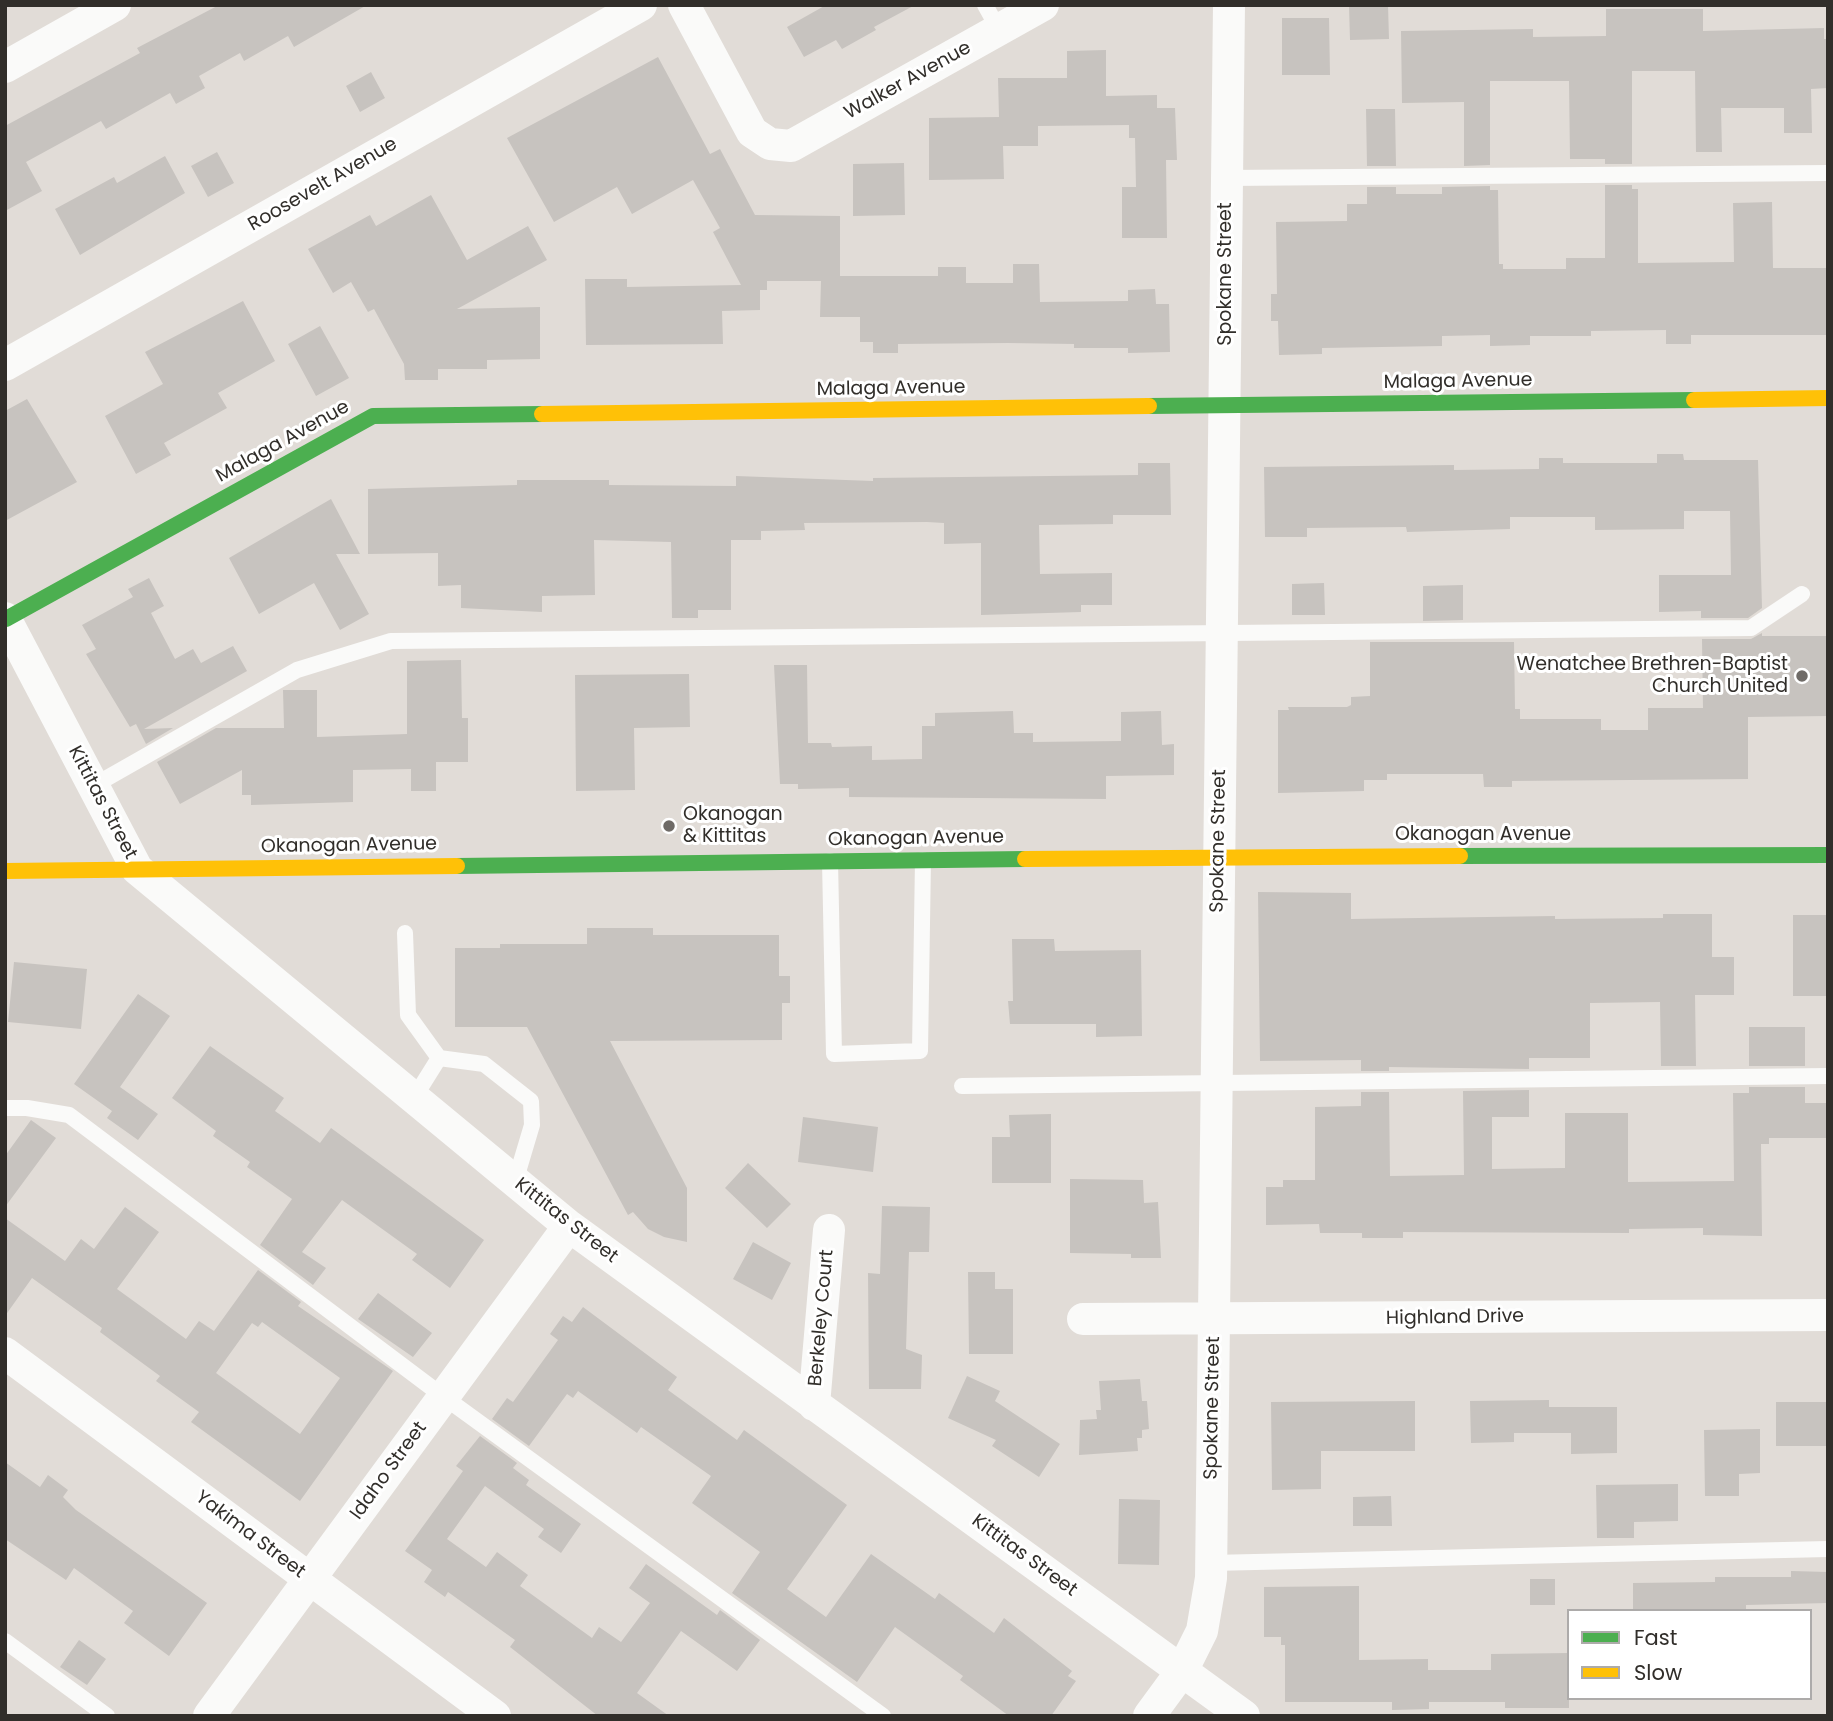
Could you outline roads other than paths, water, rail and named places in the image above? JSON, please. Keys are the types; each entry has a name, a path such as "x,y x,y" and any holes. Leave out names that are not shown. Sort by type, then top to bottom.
{"street":[{"path":"5,67 115,5"},
{"name":"Roosevelt Avenue","path":"5,365 640,5"},
{"name":"Walker Avenue","path":"684,5 752,132 770,144 791,146 992,18 1044,5"},
{"name":"Spokane Street","path":"1149,1716 1182,1671 1202,1631 1211,1563 1229,5"},
{"name":"Malaga Avenue","path":"6,619 373,416 1828,398"},
{"name":"Kittitas Street","path":"6,619 137,869 569,1226 1244,1716"},
{"name":"Okanogan Avenue","path":"5,871 1218,857 1828,855"},
{"name":"Idaho Street","path":"209,1716 569,1226"},
{"name":"Berkeley Court","path":"814,1405 829,1230"},
{"name":"Highland Drive","path":"1083,1320 1828,1315"},
{"name":"Yakima Street","path":"5,1353 495,1716"}],"lane":[{"path":"1227,178 1828,173"},
{"path":"93,786 297,670 391,641 1751,628 1802,594"},
{"path":"830,861 834,1054 920,1051 923,860"},
{"path":"405,933 408,1015 439,1058 484,1064 531,1101 532,1125 515,1182"},
{"path":"414,1098 439,1058"},
{"path":"962,1086 1828,1076"},
{"path":"5,1108 27,1108 69,1115 444,1397 883,1716"},
{"path":"1211,1563 1828,1549"},
{"path":"5,1641 107,1716"}],"place":[{"name":"Wenatchee Brethren-Baptist Church United","path":"1802,676"},
{"name":"Okanogan & Kittitas","path":"669,826"}]}
